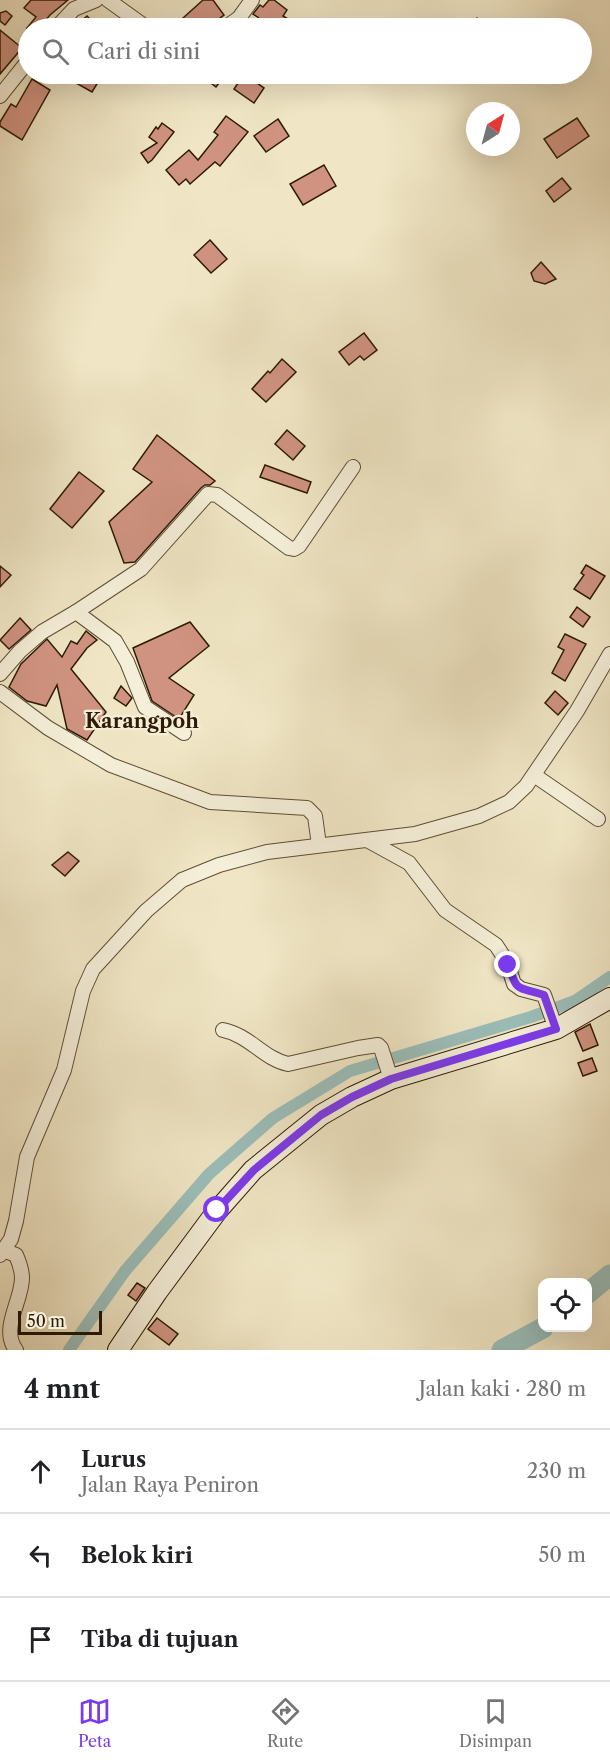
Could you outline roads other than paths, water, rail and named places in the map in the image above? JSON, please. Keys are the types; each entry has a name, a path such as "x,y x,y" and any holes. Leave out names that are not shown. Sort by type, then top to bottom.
{"main road":[{"path":"118,1350 217,1210 254,1170 321,1115 389,1073 554,1021 610,998"}],"street":[{"path":"65,18 74,9 96,0"},
{"path":"108,0 133,18"},
{"path":"239,18 252,0"},
{"path":"0,96 18,74"},
{"path":"0,674 20,651 42,632 141,568 208,494 218,495 289,548 294,549 299,546 353,467"},
{"path":"76,612 115,641 127,662 144,707 184,733"},
{"path":"16,1350 8,1339 8,1325 22,1279 20,1265 16,1255 2,1253 11,1239 16,1221 27,1157 64,1070 83,991 93,969 146,911 182,880 219,865 267,852 415,834 479,816 509,802 526,786 578,711 610,654"},
{"path":"0,692 48,728 111,765 210,802 307,808 315,816 319,845"},
{"path":"534,775 597,819"},
{"path":"369,841 409,863 445,910 496,945 505,958 514,984 521,989 545,996 554,1021"},
{"path":"223,1030 235,1032 277,1061 284,1063 378,1045 389,1073"}],"waterway":[{"path":"69,1350 125,1271 209,1174 273,1118 350,1071 531,1017 575,1001 610,977"},
{"path":"592,1290 610,1275"},
{"path":"502,1350 538,1331"}],"district":[{"name":"Karangpoh","path":"142,721"}]}
